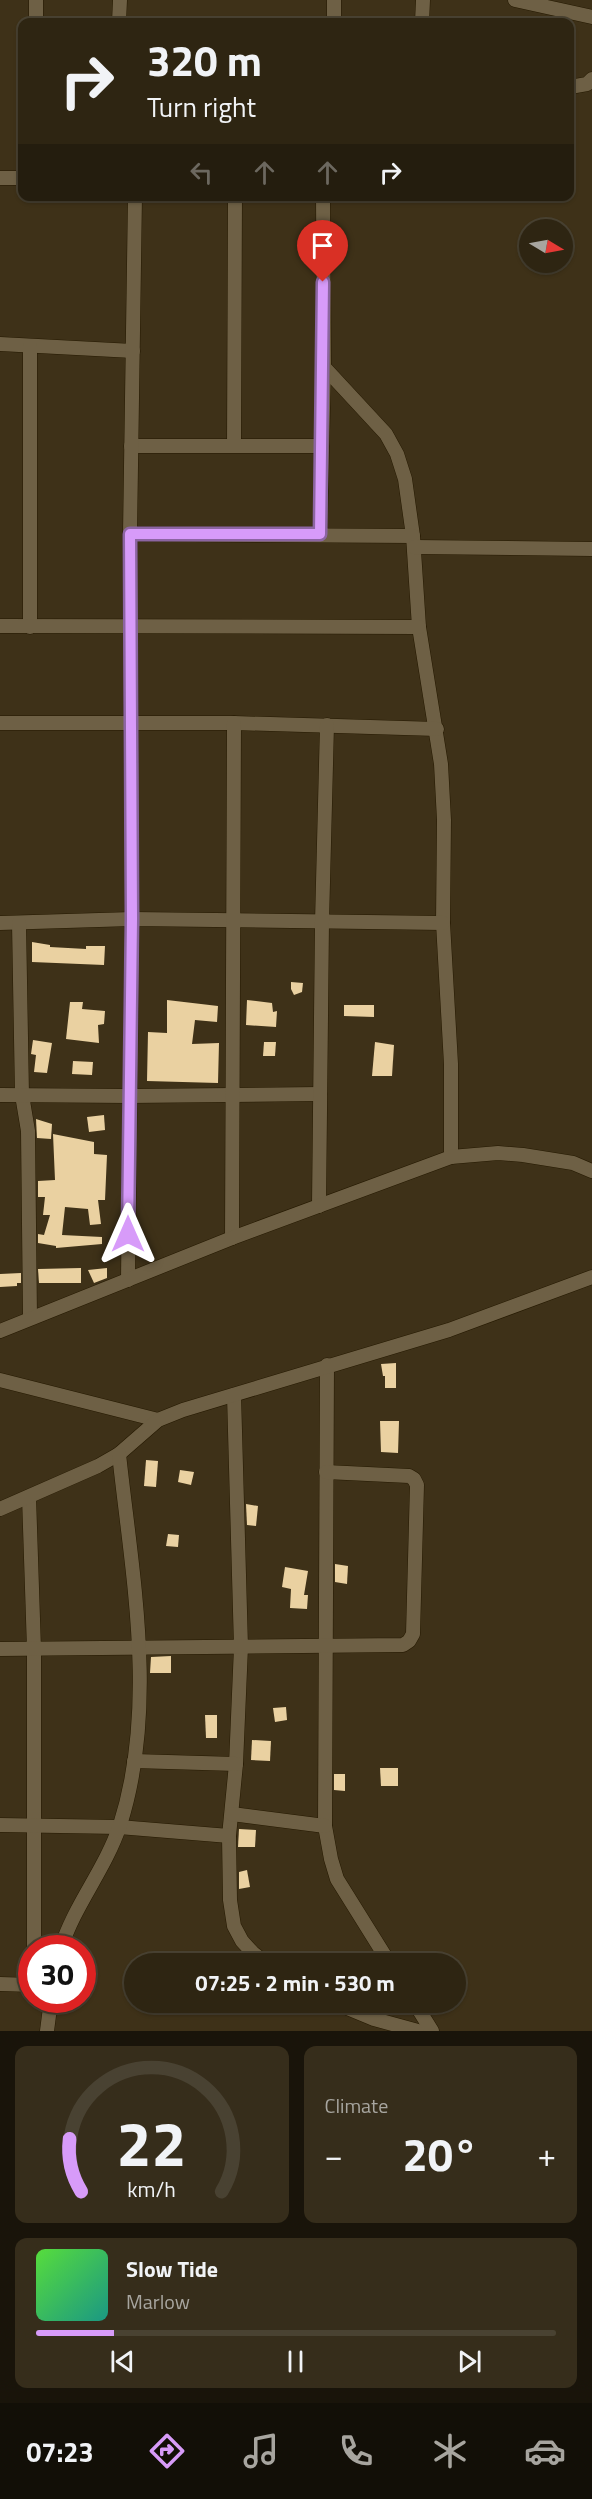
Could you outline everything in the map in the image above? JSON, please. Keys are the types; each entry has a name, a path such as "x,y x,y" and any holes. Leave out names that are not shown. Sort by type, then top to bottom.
{"street":[{"path":"36,0 36,18"},
{"path":"119,18 120,0"},
{"path":"334,0 334,18"},
{"path":"422,18 423,0"},
{"path":"515,0 592,17"},
{"path":"574,86 587,84 592,79"},
{"path":"0,178 18,178"},
{"path":"128,1280 132,919 130,534 135,201"},
{"path":"234,445 236,201"},
{"path":"320,534 324,367 323,201"},
{"path":"0,344 133,351"},
{"path":"30,346 30,627"},
{"path":"324,367 370,414 386,434 398,454 405,479 413,542 419,627 436,729 444,820 443,923 450,1031 451,1157"},
{"path":"131,446 322,446"},
{"path":"130,534 320,534 413,542 592,549"},
{"path":"0,626 419,627"},
{"path":"0,723 234,723 436,729"},
{"path":"232,1238 234,723"},
{"path":"319,1206 327,725"},
{"path":"0,923 132,919 443,923"},
{"path":"19,923 22,1095 28,1131 30,1317"},
{"path":"0,1095 320,1094"},
{"path":"0,1331 30,1317 232,1238 451,1157 498,1153 523,1155 573,1163 592,1171"},
{"path":"0,1509 98,1466 119,1454 158,1420 327,1365 449,1330 592,1277"},
{"path":"327,1365 325,1826 337,1879 383,1953"},
{"path":"0,1380 158,1420"},
{"path":"234,1395 241,1647 236,1764 229,1836 230,1900 234,1926 253,1953"},
{"path":"65,1935 80,1901 104,1866 128,1798 134,1761 138,1722 140,1648 119,1454"},
{"path":"0,1649 403,1645 413,1634 417,1485 409,1476 326,1472"},
{"path":"29,1497 34,1649 34,1935"},
{"path":"134,1761 236,1764"},
{"path":"232,1814 325,1826"},
{"path":"0,1825 119,1827 229,1836"},
{"path":"0,1984 18,1985"},
{"path":"47,2031 49,2013"},
{"path":"360,2013 418,2031"},
{"path":"421,2013 432,2031"}],"building":[{"path":"32,942 50,945 50,947 86,949 86,946 105,946 104,965 32,962"},
{"path":"291,982 303,983 302,992 294,995"},
{"path":"167,1000 218,1006 217,1022 195,1020 192,1044 219,1043 218,1083 147,1081 148,1032 167,1033"},
{"path":"247,1000 272,1003 273,1012 277,1011 276,1027 246,1025"},
{"path":"70,1002 83,1002 82,1009 105,1011 104,1024 98,1025 99,1043 66,1039"},
{"path":"344,1005 374,1005 374,1017 344,1016"},
{"path":"33,1040 52,1043 47,1073 34,1072 36,1055 31,1054"},
{"path":"264,1042 276,1042 275,1056 263,1056"},
{"path":"375,1042 394,1045 392,1076 372,1076"},
{"path":"73,1061 93,1062 92,1075 72,1074"},
{"path":"104,1115 105,1130 89,1132 87,1117"},
{"path":"36,1119 52,1124 51,1139 37,1138"},
{"path":"53,1134 94,1142 94,1154 107,1155 105,1200 98,1200 101,1224 90,1225 88,1209 65,1207 62,1235 102,1237 102,1244 56,1248 56,1246 38,1243 38,1234 44,1235 50,1215 43,1215 45,1197 38,1197 38,1181 55,1180"},
{"path":"81,1268 81,1283 39,1283 38,1269"},
{"path":"107,1268 107,1278 94,1283 88,1270"},
{"path":"21,1273 21,1283 17,1283 17,1286 0,1287 0,1274"},
{"path":"396,1363 396,1388 385,1388 385,1376 383,1376 381,1364"},
{"path":"380,1421 399,1421 398,1453 381,1452"},
{"path":"146,1460 158,1461 156,1487 144,1486"},
{"path":"180,1470 194,1472 191,1485 178,1482"},
{"path":"246,1504 258,1506 256,1526 247,1525"},
{"path":"168,1534 179,1535 178,1547 166,1546"},
{"path":"335,1564 348,1566 347,1584 335,1582"},
{"path":"285,1567 308,1571 304,1595 308,1595 307,1609 290,1608 291,1589 282,1587"},
{"path":"171,1656 171,1673 150,1673 151,1657"},
{"path":"286,1707 287,1720 275,1722 273,1708"},
{"path":"205,1715 217,1715 217,1738 206,1738"},
{"path":"252,1740 271,1741 270,1761 251,1760"},
{"path":"380,1768 398,1768 398,1786 381,1786"},
{"path":"334,1774 345,1774 345,1791 334,1790"},
{"path":"239,1829 256,1830 255,1847 238,1847"},
{"path":"247,1870 250,1887 239,1889 239,1872"}],"route":[{"path":"128,1234 132,919 130,534 320,534 324,367 323,282"}]}
